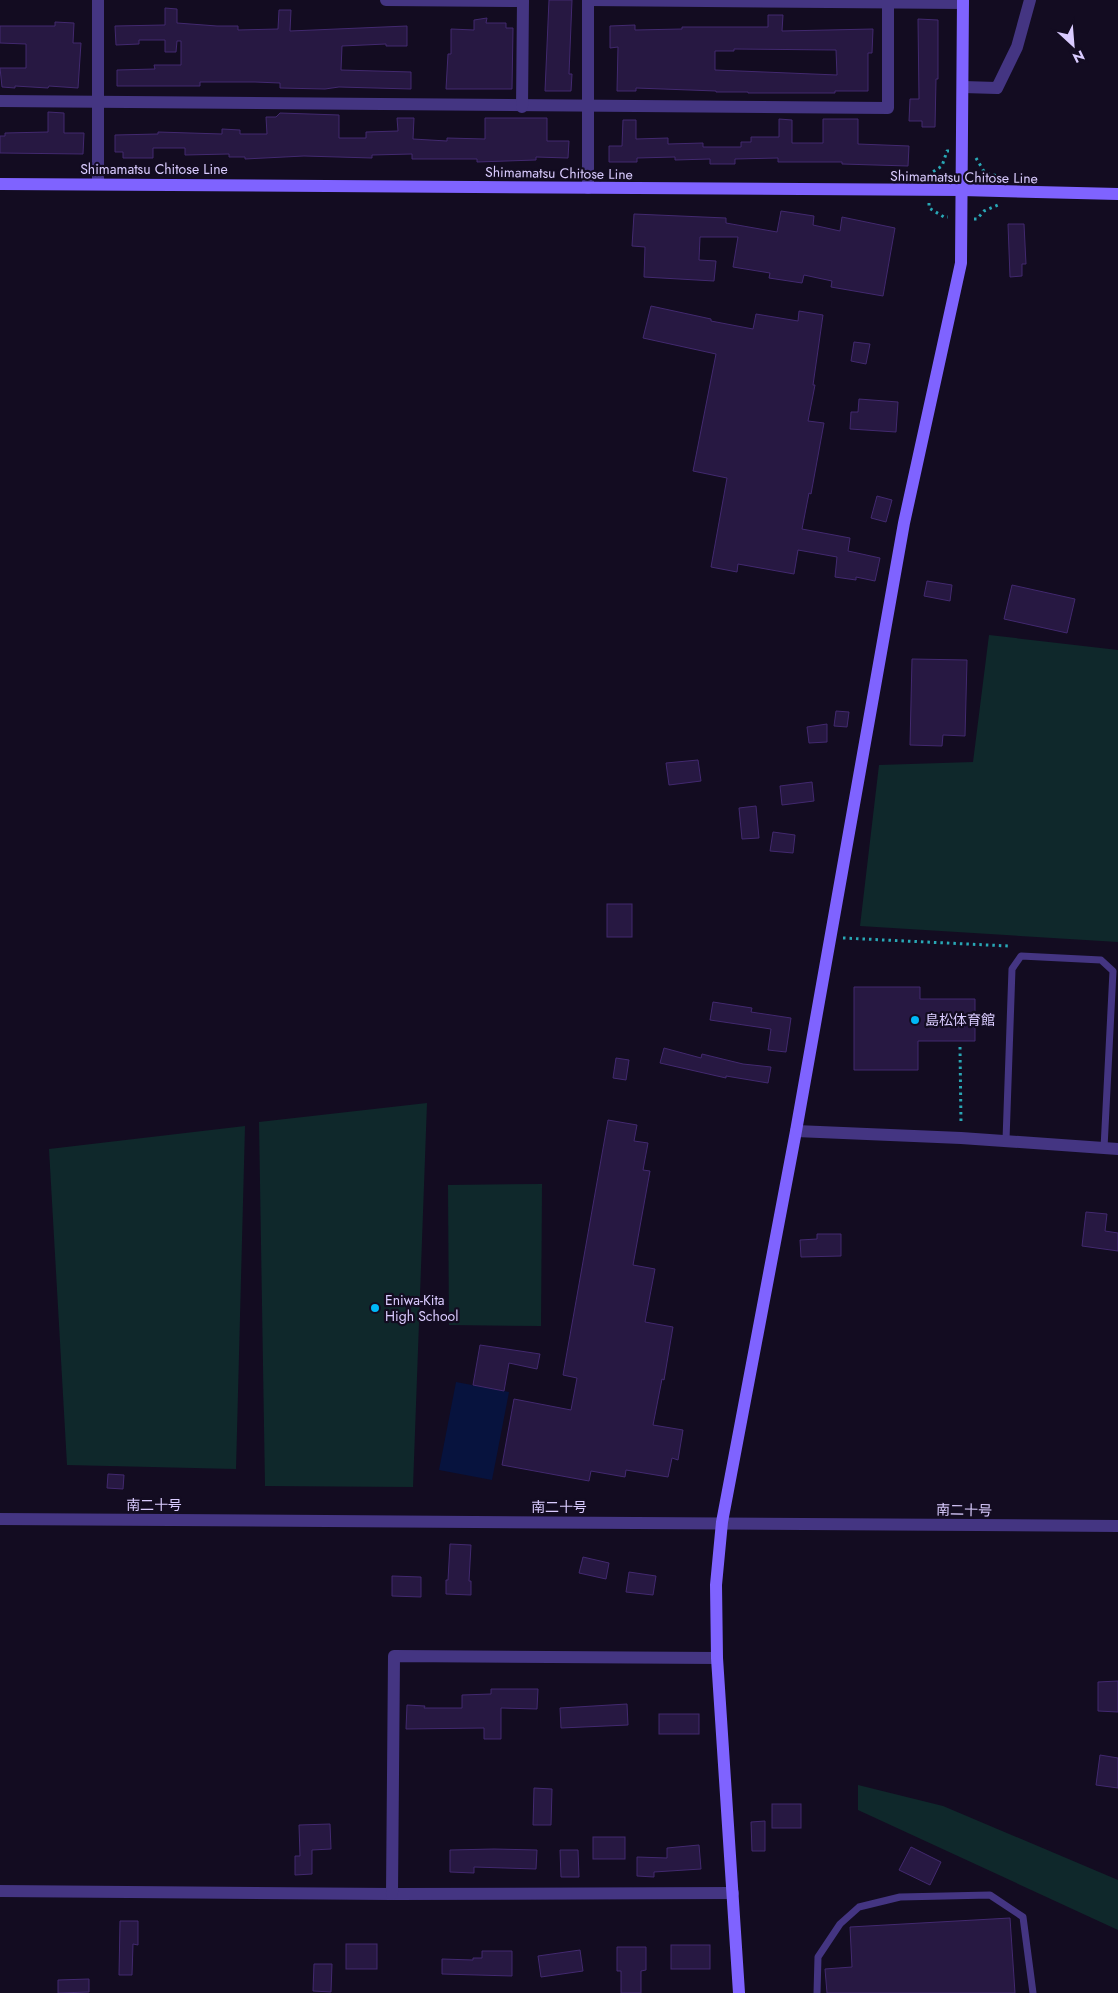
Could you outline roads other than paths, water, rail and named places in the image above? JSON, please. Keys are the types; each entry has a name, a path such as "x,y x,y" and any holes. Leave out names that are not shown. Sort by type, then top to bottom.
{"street":[{"path":"98,0 98,184"},
{"path":"386,0 523,0 522,107"},
{"path":"588,188 588,0 963,1 961,263 904,523 796,1131 722,1522 716,1585 718,1658 739,1993"},
{"path":"963,87 998,88 1017,47 1030,0"},
{"path":"0,101 522,107 888,108 888,1"},
{"name":"Shimamatsu Chitose Line","path":"0,184 962,190 1118,194"},
{"path":"796,1131 1006,1140 1118,1149"},
{"name":"南二十号","path":"0,1519 722,1522 1118,1526"},
{"path":"392,1894 394,1656 718,1658"},
{"path":"0,1891 392,1894 733,1893"}],"lane":[{"path":"1006,1140 1012,969 1021,956 1101,960 1113,971 1104,1148"},
{"path":"818,1993 818,1957 840,1924 859,1907 900,1897 990,1895 1023,1917 1033,1993"}],"place":[{"name":"島松体育館","path":"915,1020"},
{"name":"Eniwa-Kita High School","path":"375,1308"}]}
